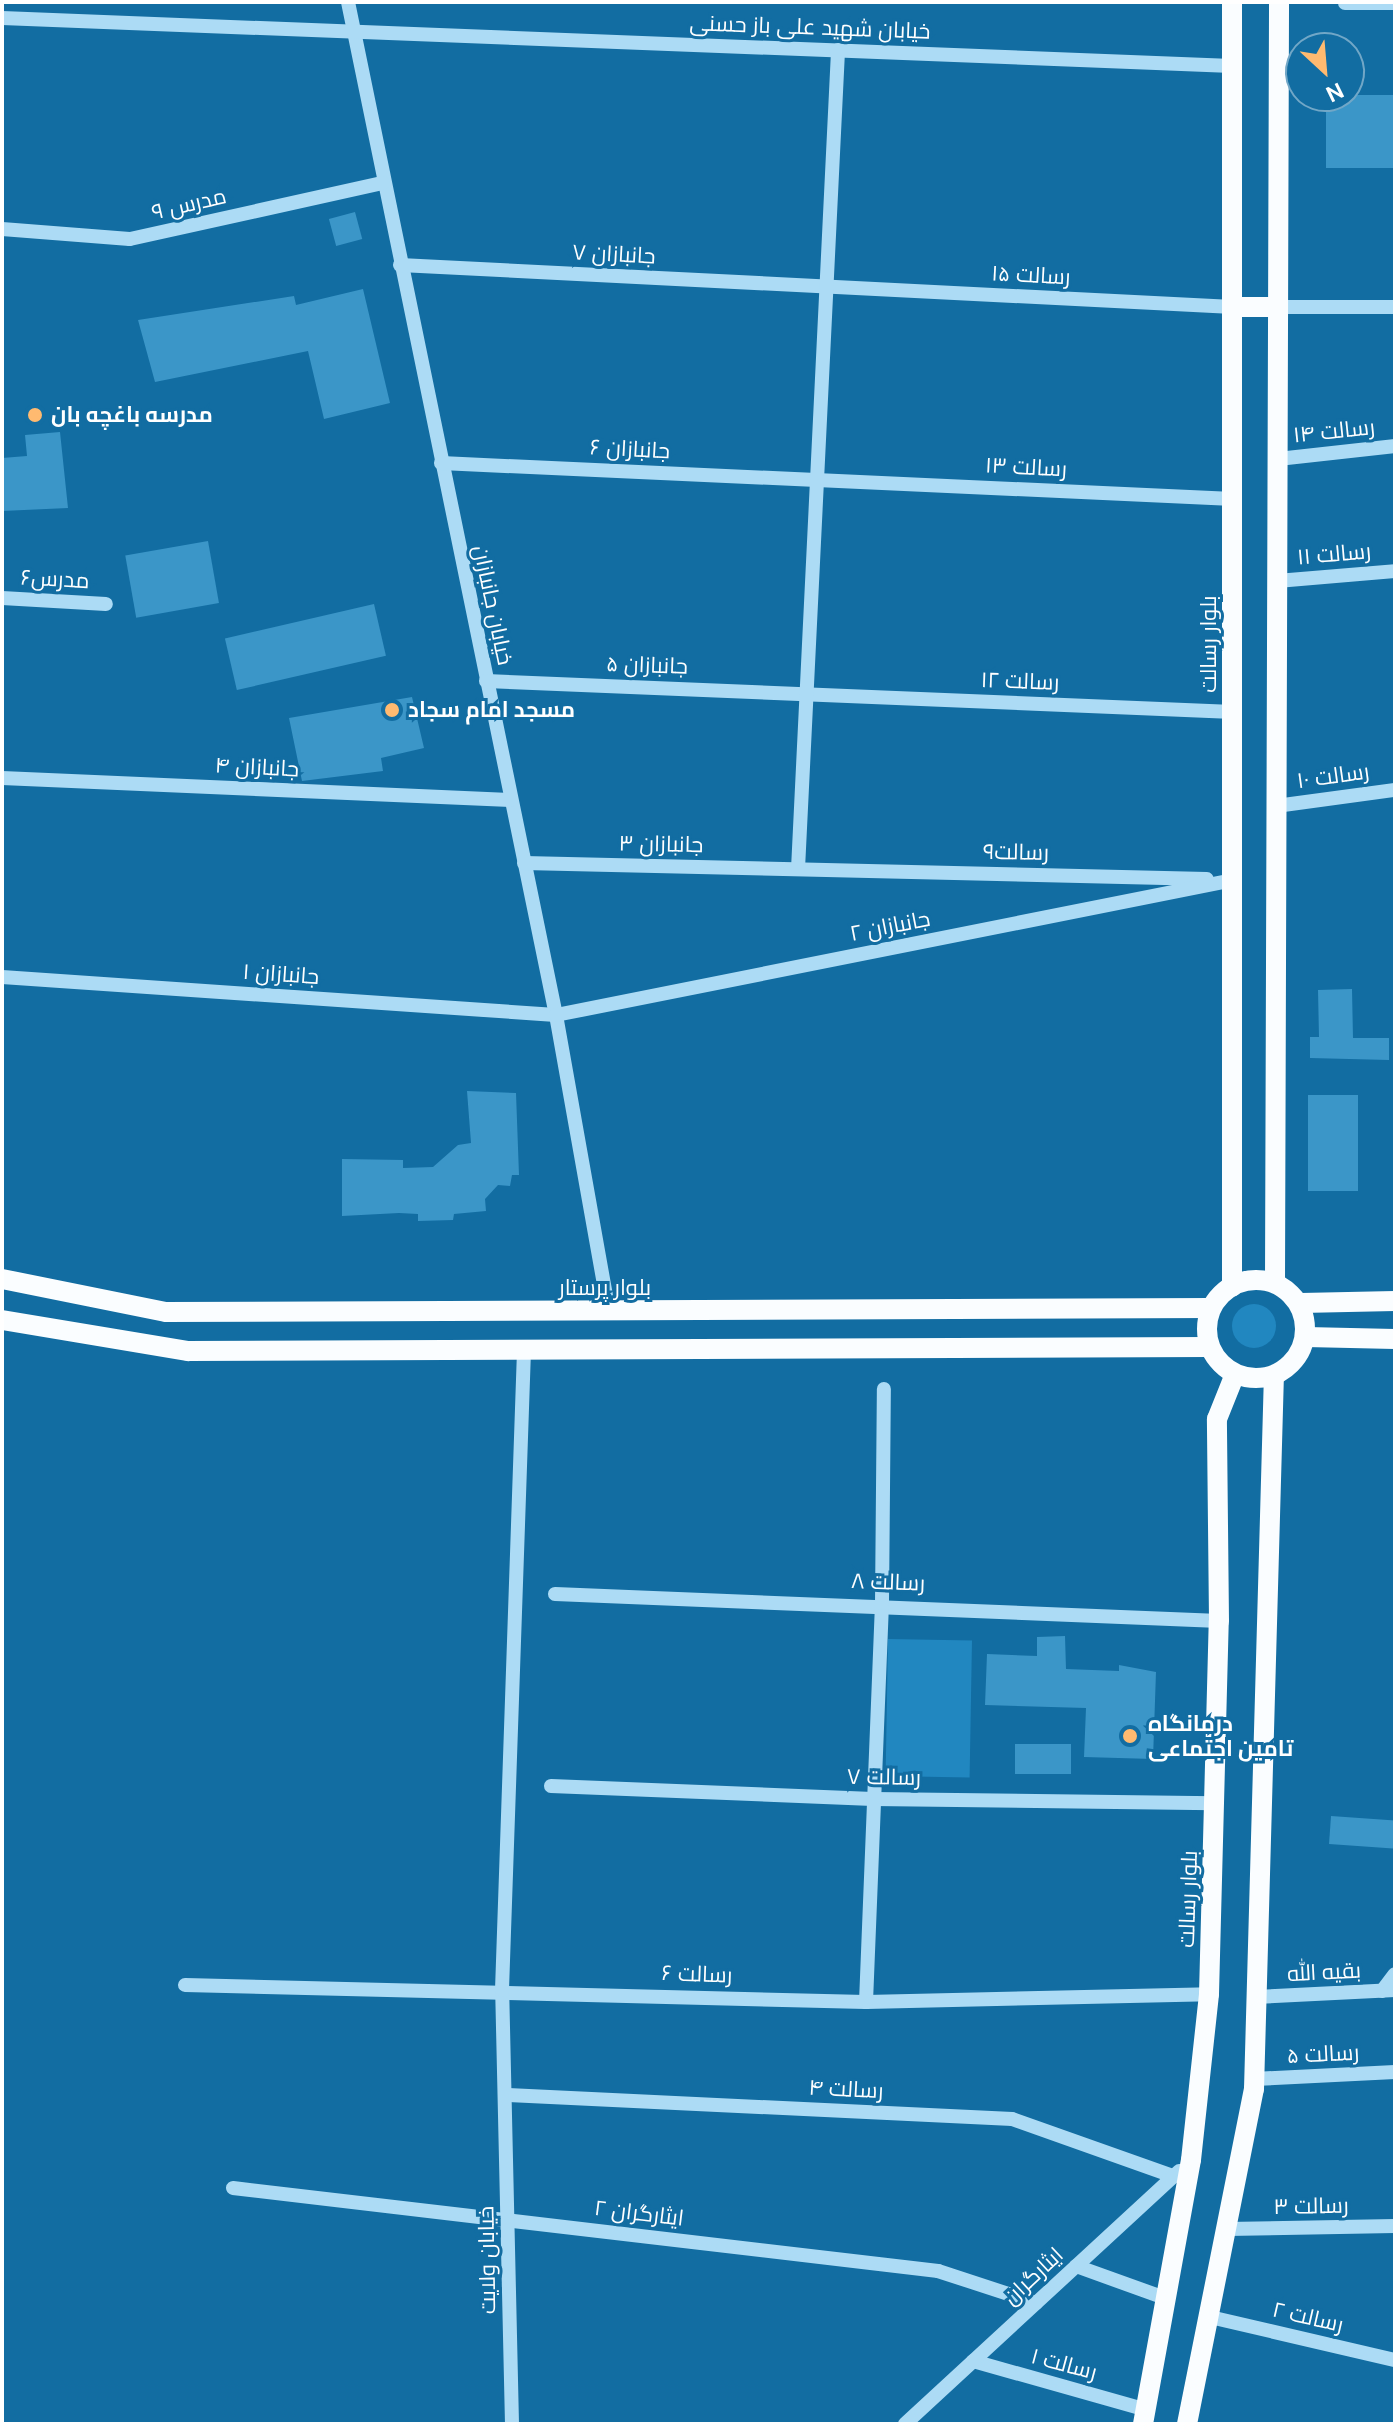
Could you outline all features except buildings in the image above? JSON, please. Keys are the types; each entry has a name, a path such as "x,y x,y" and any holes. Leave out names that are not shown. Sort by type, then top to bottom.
{"main road":[{"name":"بلوار رسالت","path":"1232,2 1232,1287"},
{"path":"1275,1283 1279,2"},
{"path":"1233,307 1278,307"},
{"name":"بلوار پرستار","path":"2,1279 166,1312 424,1314 1211,1308"},
{"path":"1301,1303 1306,1337 1291,1364 1274,1375 1255,1379 1235,1374 1209,1347 1206,1327 1211,1308 1232,1287 1257,1279 1275,1283 1301,1303 1395,1301"},
{"path":"411,1347 424,1314"},
{"path":"2,1320 188,1351 411,1347 1209,1347"},
{"path":"1306,1337 1395,1339"},
{"name":"بلوار رسالت","path":"1144,2416 1191,2160 1209,1994 1219,1621 1217,1419 1235,1374"},
{"path":"1187,2424 1254,2079 1274,1375"}],"street":[{"name":"خیابان جانبازان","path":"348,2 351,32 556,1015 609,1312"},
{"path":"1345,3 1395,3"},
{"name":"خیابان شهید علی باز حسنی","path":"2,18 1232,66"},
{"path":"798,869 838,50"},
{"name":"مدرس ۹","path":"2,229 130,239 383,183"},
{"name":"جانبازان ۷","path":"400,265 826,286"},
{"name":"رسالت ۱۵","path":"826,286 1233,307"},
{"path":"1278,307 1395,307"},
{"name":"رسالت ۱۴","path":"1278,459 1395,446"},
{"name":"جانبازان ۶","path":"441,463 817,480"},
{"name":"رسالت ۱۳","path":"817,480 1233,499"},
{"name":"رسالت ۱۱","path":"1277,581 1395,571"},
{"name":"مدرس۶","path":"2,598 106,604"},
{"name":"جانبازان ۵","path":"486,681 806,694"},
{"name":"رسالت ۱۲","path":"806,694 1233,712"},
{"name":"جانبازان ۴","path":"2,778 511,800"},
{"name":"رسالت ۱۰","path":"1276,806 1395,790"},
{"name":"جانبازان ۳","path":"524,863 798,869"},
{"name":"رسالت۹","path":"798,869 1233,880"},
{"name":"جانبازان ۲","path":"556,1015 1233,880"},
{"name":"جانبازان ۱","path":"2,977 556,1015"},
{"name":"خیابان ولایت","path":"512,2424 508,2095 502,1990 524,1349"},
{"path":"866,2002 882,1603 884,1389"},
{"name":"رسالت ۸","path":"555,1594 882,1603 1219,1621"},
{"name":"رسالت ۷","path":"551,1786 873,1799 1215,1803"},
{"path":"1389,1990 1395,1974"},
{"name":"رسالت ۶","path":"185,1985 502,1990 866,2002 1209,1994"},
{"name":"بقیه الله","path":"1255,1997 1389,1990"},
{"name":"رسالت ۵","path":"1254,2079 1395,2072"},
{"name":"رسالت ۴","path":"508,2095 1012,2119 1173,2176"},
{"name":"ایثارگران","path":"905,2424 1191,2160"},
{"name":"ایثارگران ۲","path":"233,2188 938,2271 1036,2303"},
{"name":"رسالت ۳","path":"1227,2229 1395,2226"},
{"path":"1076,2266 1165,2298"},
{"name":"رسالت ۲","path":"1210,2317 1395,2360"},
{"name":"رسالت ۱","path":"973,2361 1144,2416"}],"shaded area":[{"path":"1254,1304 1270,1310 1276,1326 1270,1342 1254,1348 1238,1342 1232,1326 1238,1310"},
{"path":"888,1639 972,1640 970,1777 886,1776"}],"place":[{"name":"مدرسه باغچه بان","path":"35,415"},
{"name":"مسجد امام سجاد","path":"392,710"},
{"name":"درمانگاه تامین اجتماعی","path":"1130,1736"}]}
